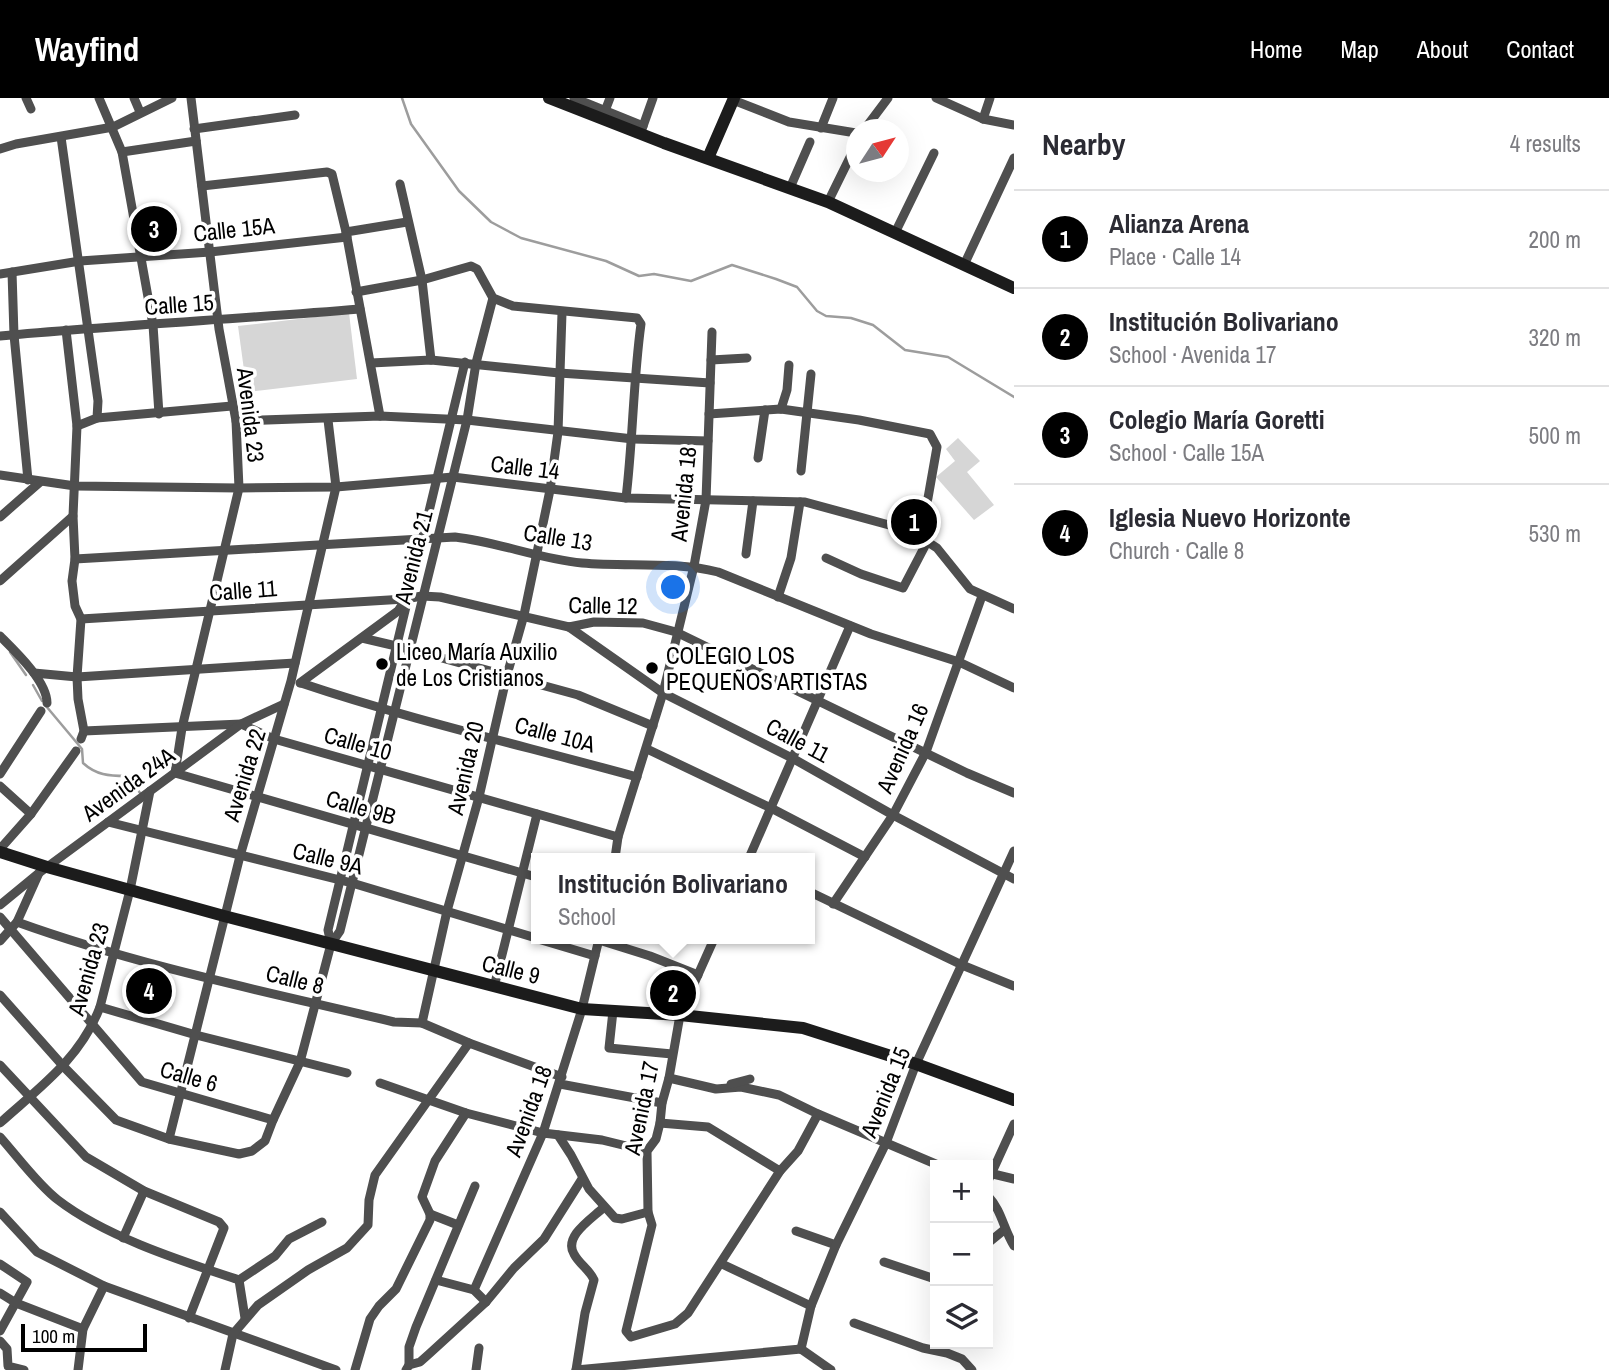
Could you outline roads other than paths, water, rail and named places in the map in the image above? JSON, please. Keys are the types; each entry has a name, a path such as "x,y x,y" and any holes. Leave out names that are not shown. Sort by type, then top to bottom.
{"street":[{"path":"26,98 31,109"},
{"path":"99,98 122,152 153,325 159,414"},
{"path":"134,98 140,113"},
{"name":"Avenida 23","path":"175,773 181,728 239,488 236,421 218,321 191,98"},
{"path":"549,98 642,130 708,158 828,201 1014,288"},
{"path":"574,98 642,130"},
{"path":"605,111 610,98"},
{"path":"642,130 653,98"},
{"path":"821,128 833,98"},
{"path":"872,119 888,98"},
{"path":"936,98 984,119 1014,125"},
{"path":"984,119 990,98"},
{"path":"0,149 113,127 167,99"},
{"path":"708,158 733,99 789,122 846,132"},
{"path":"194,129 295,115"},
{"path":"61,137 98,401 97,418"},
{"path":"122,152 196,141"},
{"path":"790,188 810,142"},
{"path":"895,233 934,153"},
{"path":"964,265 1014,158"},
{"path":"828,201 846,165"},
{"path":"202,186 327,172 332,174 380,416"},
{"path":"400,184 422,280 431,360"},
{"name":"Calle 15A","path":"0,274 80,261 210,252 346,234 407,222"},
{"path":"356,292 422,280 473,266 493,298 513,306 562,313 637,318 641,324 634,377 633,439 626,498"},
{"path":"12,271 14,335 28,480"},
{"name":"Avenida 21","path":"169,1139 239,1154 252,1151 265,1141 272,1120 300,1062 331,944 340,932 467,420 476,362 493,298"},
{"name":"Calle 15","path":"0,336 360,309"},
{"name":"Avenida 20","path":"422,1023 447,911 479,797 507,675 524,615 550,490 558,432 562,313"},
{"path":"66,330 77,426 73,516 75,559 72,581 75,606 81,619 77,677"},
{"name":"Avenida 18","path":"616,853 618,837 663,693 694,566 706,500 712,332"},
{"path":"711,359 747,358"},
{"path":"371,363 431,360 476,362 559,373 710,383"},
{"name":"Avenida 21","path":"331,944 328,930 465,362"},
{"path":"781,409 787,390 789,365"},
{"path":"801,471 811,374"},
{"path":"77,426 97,418 232,406"},
{"path":"709,414 781,409 859,420 930,435 937,447 928,498 917,535"},
{"path":"758,458 765,410"},
{"path":"236,421 328,420 380,416 467,420 633,439 708,441"},
{"name":"Avenida 22","path":"169,1139 256,797 284,704 296,682 295,663 336,487 328,420"},
{"name":"Calle 14","path":"0,475 75,486 239,488 336,487 453,477 626,498 800,502 856,514 911,531 947,559 970,589 1014,609"},
{"path":"0,517 40,482"},
{"path":"746,554 753,501"},
{"path":"778,597 791,558 800,502"},
{"path":"0,581 73,516"},
{"name":"Calle 13","path":"75,559 455,537 583,563 694,566 718,572 850,626 958,662 1014,688"},
{"path":"826,558 861,574 903,588 928,542"},
{"name":"Avenida 16","path":"833,905 893,815 926,752 982,596"},
{"name":"Calle 12","path":"407,598 440,597 569,627 594,622 643,623 676,632 1014,793"},
{"path":"296,682 398,611 407,598"},
{"name":"Calle 11","path":"81,619 407,598"},
{"path":"751,853 850,626"},
{"name":"Calle 11","path":"569,627 663,693 792,758 1014,879"},
{"path":"0,636 34,673 47,697 44,707 0,774"},
{"path":"362,638 578,695 653,726"},
{"path":"34,673 77,677 295,663"},
{"name":"Calle 10","path":"77,677 83,735 241,724 274,739 618,837"},
{"name":"Calle 10A","path":"296,682 381,710 493,737 637,777"},
{"name":"Avenida 24A","path":"0,905 43,870 241,724 284,704"},
{"path":"647,749 771,808 865,857"},
{"path":"0,850 31,814 76,751"},
{"name":"Calle 9B","path":"175,773 531,875"},
{"path":"0,786 31,814"},
{"name":"Avenida 23","path":"0,1123 64,1067 93,1025 130,890 150,792"},
{"path":"494,987 537,814"},
{"name":"Calle 9A","path":"108,822 352,883 531,937"},
{"name":"Calle 9","path":"0,850 43,870 130,890 582,1009 680,1015 803,1028 916,1064 1014,1100"},
{"name":"Avenida 15","path":"801,1349 811,1307 836,1245 886,1143 916,1064 1014,851"},
{"path":"0,941 14,925 43,870"},
{"path":"815,895 962,965 1014,986"},
{"name":"Calle 6","path":"0,917 14,925 142,1082 272,1120"},
{"name":"Calle 8","path":"14,925 209,978 394,1022 422,1023 561,1080 662,1103"},
{"name":"Calle 9A","path":"554,944 595,956"},
{"name":"Avenida 18","path":"474,1290 543,1133 582,1009 598,944"},
{"path":"627,944 698,975"},
{"name":"Avenida 17","path":"712,944 680,1015 656,1139 647,1151 648,1212 652,1225 626,1331 631,1337 675,1324 688,1313 722,1264"},
{"path":"0,995 116,1120 169,1139"},
{"path":"100,1007 195,1035 347,1073"},
{"path":"612,1011 609,1048 673,1054"},
{"path":"225,1370 233,1334 258,1304 347,1248 369,1225 369,1200 375,1175 469,1043"},
{"path":"0,1065 86,1157 144,1191 219,1222 224,1227 189,1318"},
{"path":"669,1078 716,1088 741,1087 779,1095 930,1162"},
{"path":"716,1088 750,1079"},
{"path":"380,1083 466,1113 543,1133 602,1140 647,1151"},
{"path":"355,1370 370,1319 396,1289 430,1220 422,1197 435,1161 466,1113"},
{"path":"811,1307 722,1264 780,1171 798,1151 818,1114"},
{"path":"660,1122 708,1127 780,1171"},
{"path":"993,1169 1014,1125"},
{"path":"558,1135 571,1154 582,1179 615,1218 622,1219 648,1212"},
{"path":"0,1137 57,1200 123,1238 239,1280"},
{"path":"993,1177 1014,1179"},
{"path":"475,1186 409,1347 408,1367 420,1362 486,1301 544,1239 582,1179"},
{"path":"123,1238 144,1191"},
{"path":"993,1202 1001,1212 1004,1230 1014,1246"},
{"path":"604,1207 574,1236 571,1244 572,1253 594,1280 585,1313 576,1370 670,1366 801,1349 831,1370"},
{"path":"0,1212 37,1252 104,1286 233,1334 265,1343 308,1366 336,1370"},
{"path":"430,1214 458,1225"},
{"path":"239,1280 275,1256 289,1239 323,1222"},
{"path":"993,1239 1004,1230"},
{"path":"796,1231 836,1245"},
{"path":"884,1262 930,1277"},
{"path":"0,1264 25,1280 26,1284 0,1331"},
{"path":"239,1280 245,1318"},
{"path":"436,1280 474,1290 486,1301"},
{"path":"78,1370 83,1329 104,1286"},
{"path":"0,1293 16,1303 83,1329"},
{"path":"854,1323 923,1348 947,1353 962,1359 972,1370"},
{"path":"0,1340 6,1349 8,1366 24,1370"},
{"path":"476,1370 479,1348"}],"waterway":[{"path":"402,98 411,124 459,191 491,222 521,238 606,261 639,276 654,274 691,281 732,265 776,279 797,287 817,311 826,316 851,318 873,325 905,350 948,357 1014,397"},
{"path":"10,652 26,675"},
{"path":"33,685 42,701"},
{"path":"46,706 82,749 83,763 103,774 126,776 141,794"}],"place":[{"name":"Colegio María Goretti","path":"154,229"},
{"name":"Alianza Arena","path":"914,522"},
{"name":"Liceo María Auxilio de Los Cristianos","path":"382,664"},
{"name":"COLEGIO LOS PEQUEÑOS ARTISTAS","path":"652,668"},
{"name":"Iglesia Nuevo Horizonte","path":"149,991"},
{"name":"Institución Bolivariano","path":"673,993"}]}
